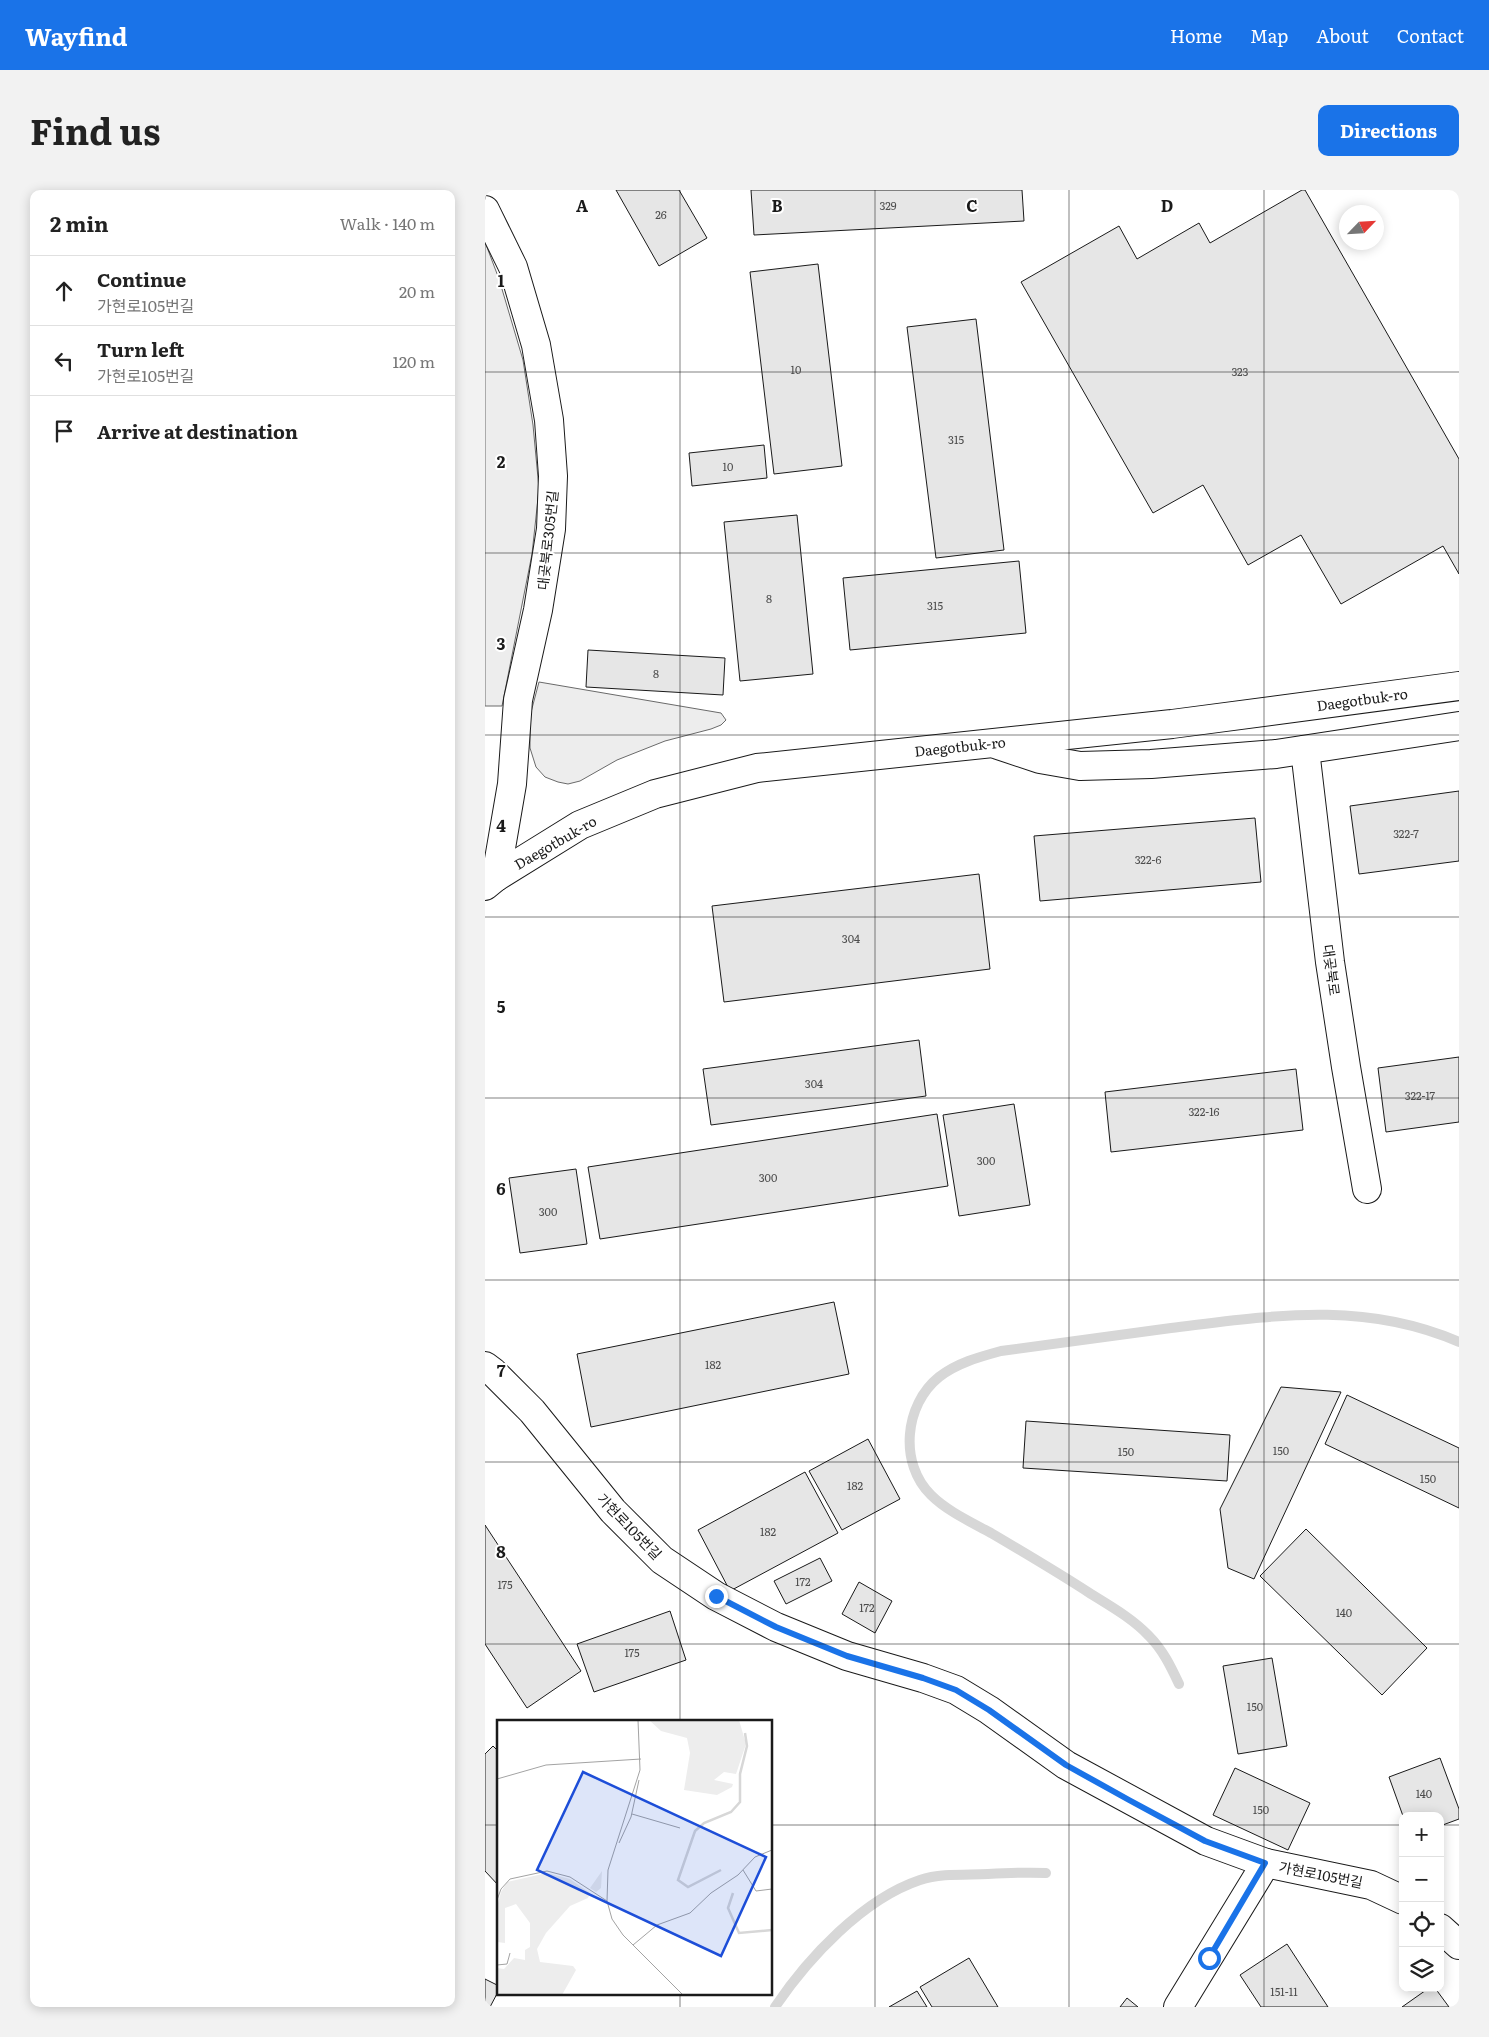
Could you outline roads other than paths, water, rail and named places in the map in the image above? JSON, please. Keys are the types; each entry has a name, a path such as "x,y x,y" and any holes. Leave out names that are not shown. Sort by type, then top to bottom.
{"street":[{"name":"대곶북로305번길","path":"485,210 513,267 536,345 549,420 553,476 551,529 538,610 518,700 512,784 490,882"},
{"name":"Daegotbuk-ro","path":"490,882 580,825 655,794 757,768 1172,724 1459,686"},
{"path":"991,743 1040,759 1080,766 1151,764 1305,750 1459,726"},
{"name":"대곶북로","path":"1305,750 1330,962 1367,1189"},
{"name":"가현로105번길","path":"485,1366 532,1410 613,1511 661,1560 716,1596 776,1627 847,1656 923,1678 956,1690 989,1710 1066,1765 1205,1841 1265,1863 1371,1885 1399,1898"},
{"name":"가현로105번길","path":"1178,2007 1265,1863"},
{"path":"1444,1932 1459,1945"}],"waterway":[{"path":"1179,1684 1170,1665 1154,1641 1129,1619 1042,1563 952,1511 931,1495 921,1482 914,1467 910,1451 913,1418 918,1403 927,1389 939,1377 953,1368 976,1358 1001,1351 1245,1319 1280,1316 1352,1316 1387,1320 1423,1329 1459,1342"},
{"path":"775,2007 788,1988 838,1932 878,1901 899,1889 920,1880 945,1875 1046,1873"}]}
